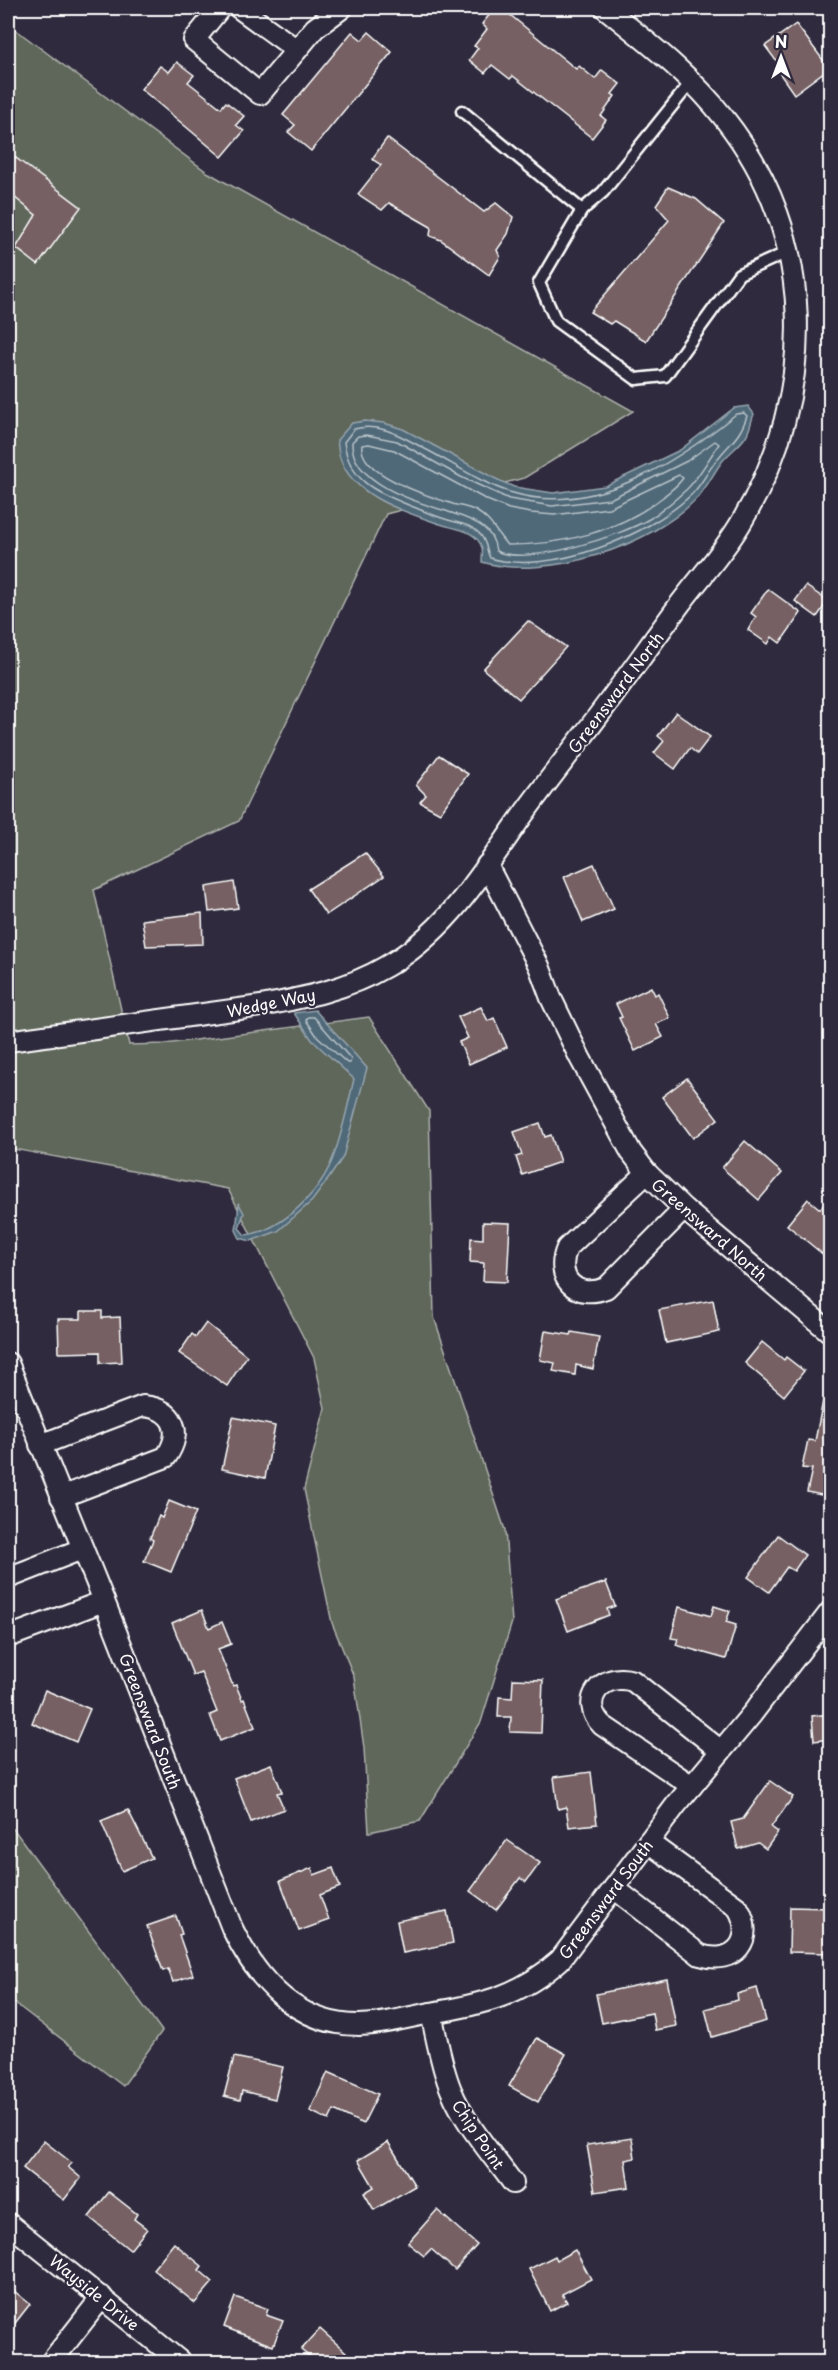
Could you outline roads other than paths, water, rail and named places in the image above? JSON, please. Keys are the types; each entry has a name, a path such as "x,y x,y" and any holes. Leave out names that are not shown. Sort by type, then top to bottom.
{"street":[{"path":"220,8 194,40 260,94 315,28 342,8"},
{"path":"239,8 297,50"},
{"name":"Greensward North","path":"605,8 692,81 725,119 761,172 782,224 795,294 797,328 793,390 785,425 758,494 731,539 680,604 487,865 539,966 551,998 580,1058 631,1152 647,1173 684,1209 831,1332"},
{"name":"Wedge Way","path":"8,1041 261,1006 299,999 364,978 394,962 419,943 461,901 487,865"},
{"path":"647,1173 567,1248 563,1258 563,1269 567,1280 575,1288 585,1292 596,1292 606,1288 684,1209"},
{"path":"8,1363 40,1446 61,1497 166,1457 174,1446 176,1435 173,1423 165,1413 155,1407 143,1406 40,1446"},
{"name":"Greensward South","path":"61,1497 243,1951 273,1991 293,2006 319,2018 340,2024 361,2025 480,2005 527,1986 560,1960 648,1842 831,1612"},
{"path":"8,1578 82,1549"},
{"path":"8,1637 104,1601"},
{"path":"692,1786 602,1725 593,1712 592,1701 596,1691 604,1682 612,1678 633,1681 721,1751"},
{"path":"614,1888 700,1955 711,1959 723,1958 734,1953 742,1944 746,1930 744,1918 738,1908 648,1842"},
{"name":"Chip Point","path":"431,2013 451,2091 465,2119 513,2183"},
{"name":"Wayside Drive","path":"8,2223 181,2362"},
{"path":"51,2362 102,2297"}],"lane":[{"path":"692,81 603,192 582,210 539,283 556,321 636,380 665,376 739,274 788,252"},
{"path":"462,111 582,210"}],"water":[{"path":"748,406 754,414 746,436 724,459 698,497 678,515 627,544 597,555 567,563 536,567 508,567 482,562 482,548 475,537 459,529 396,508 368,493 347,472 340,458 337,440 352,423 365,421 384,423 403,429 514,487 553,493 605,486 680,450 734,408"},
{"path":"315,1010 367,1068 343,1157 312,1201 278,1231 251,1241 240,1238 236,1230 239,1204 244,1213 239,1228 245,1235 273,1226 287,1217 311,1195 328,1168 337,1146 354,1079 312,1040 294,1013"}]}
